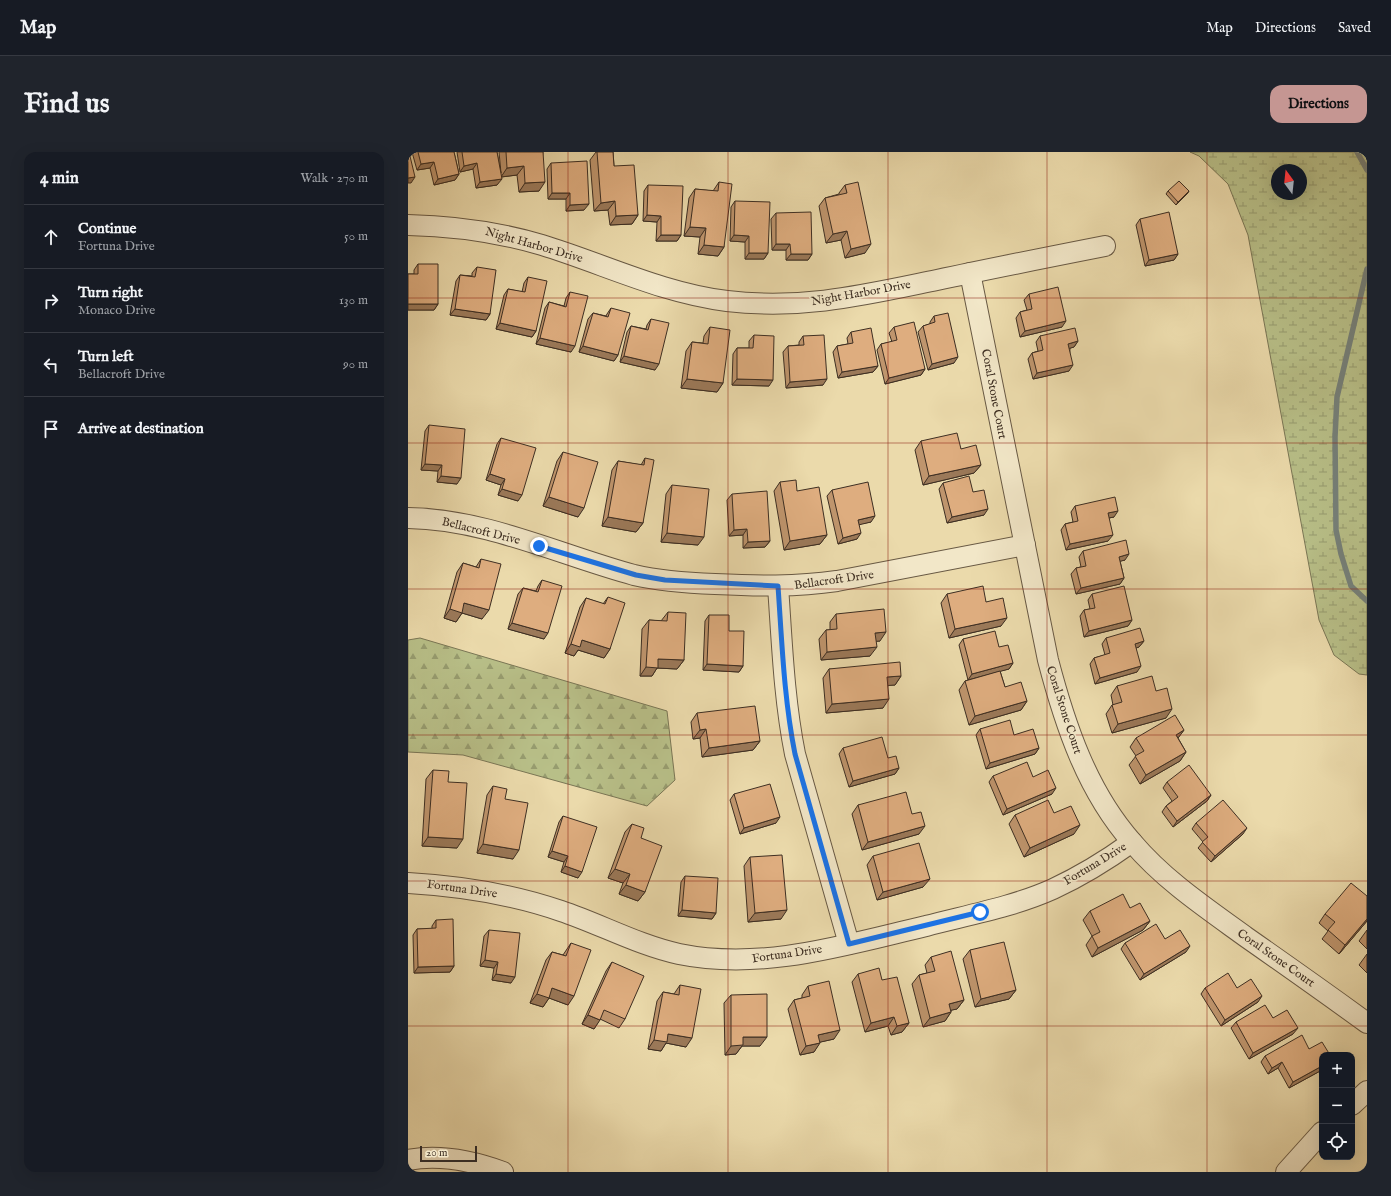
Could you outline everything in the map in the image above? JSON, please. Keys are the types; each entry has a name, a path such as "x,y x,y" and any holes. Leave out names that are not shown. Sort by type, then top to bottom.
{"street":[{"name":"Night Harbor Drive","path":"408,225 474,229 509,236 578,256 638,279 680,292 726,300 794,304 839,300 1105,246"},
{"name":"Coral Stone Court","path":"970,273 1048,660 1060,704 1074,746 1092,782 1132,842 1160,871 1191,897 1367,1023"},
{"name":"Bellacroft Drive","path":"408,518 450,521 484,529 636,575 704,583 806,586 856,578 1025,545"},
{"path":"778,586 784,688 791,734 795,754 849,944"},
{"name":"Fortuna Drive","path":"408,883 475,890 513,897 559,910 650,945 678,953 737,961 771,959 849,944 980,912 1052,889 1108,859 1132,842"},
{"path":"1355,1102 1367,1091"},
{"path":"1286,1172 1319,1135"},
{"path":"408,1160 426,1156 481,1164 503,1172"}],"green space":[{"path":"1190,152 1367,152 1367,675 1359,674 1334,655 1319,620 1248,235 1228,184 1199,156"},
{"path":"420,638 667,711 675,780 647,806 463,755 408,752 408,640"}],"building":[{"path":"408,152 415,177 408,178"},
{"path":"418,152 454,152 459,174 438,179 434,162 421,164"},
{"path":"462,152 497,152 502,179 480,182 477,163 464,166"},
{"path":"506,152 543,152 545,182 525,183 524,166 507,168"},
{"path":"597,152 613,152 614,166 634,165 638,215 616,216 615,201 601,203"},
{"path":"587,161 589,204 570,205 570,193 552,193 551,163"},
{"path":"1179,181 1189,191 1178,202 1168,191"},
{"path":"719,182 732,184 724,247 704,245 706,228 690,227 695,189 718,191"},
{"path":"858,182 871,244 851,249 847,231 833,234 825,198 847,193 845,185"},
{"path":"648,185 683,186 681,235 661,235 661,216 647,215"},
{"path":"735,201 770,202 768,253 749,253 749,236 734,235"},
{"path":"811,212 812,254 791,254 790,244 776,244 776,213"},
{"path":"1169,212 1178,254 1149,260 1140,219"},
{"path":"418,264 438,264 438,304 408,304 408,274 418,274"},
{"path":"477,267 496,270 490,314 455,309 460,275 475,277"},
{"path":"528,277 547,281 536,331 500,323 508,289 525,292"},
{"path":"1058,287 1066,321 1025,331 1020,312 1032,309 1029,294"},
{"path":"570,292 588,296 575,346 540,338 549,302 566,307"},
{"path":"611,308 630,313 618,355 583,346 593,313 608,317"},
{"path":"948,313 958,357 932,364 923,326 935,322 934,316"},
{"path":"651,319 669,323 659,364 624,356 631,326 648,330"},
{"path":"914,322 925,369 889,378 881,344 897,340 894,327"},
{"path":"710,327 730,330 723,383 687,379 692,342 708,344"},
{"path":"871,328 878,366 842,372 837,346 853,343 851,332"},
{"path":"1075,328 1078,341 1068,344 1073,365 1037,373 1032,353 1043,350 1040,336"},
{"path":"754,335 774,336 773,380 737,379 737,348 753,348"},
{"path":"824,335 827,379 790,382 788,346 804,345 803,336"},
{"path":"429,425 465,429 461,478 441,476 442,465 425,464"},
{"path":"957,433 961,449 976,445 981,465 929,476 921,441"},
{"path":"501,438 536,448 522,495 502,489 505,479 490,474"},
{"path":"563,452 598,462 584,508 549,497"},
{"path":"645,458 654,460 643,523 608,517 618,461 644,465"},
{"path":"969,476 973,492 984,490 988,509 952,517 943,483"},
{"path":"796,480 797,491 819,487 827,535 790,541 780,482"},
{"path":"868,482 875,516 858,520 861,533 843,538 832,490"},
{"path":"672,485 709,489 704,537 667,533"},
{"path":"767,491 770,541 748,542 747,529 734,530 732,494"},
{"path":"1115,497 1118,511 1108,513 1113,535 1070,544 1065,524 1078,521 1075,506"},
{"path":"1126,540 1129,554 1119,557 1124,578 1081,588 1076,568 1086,566 1083,551"},
{"path":"481,559 501,564 489,610 464,603 462,613 450,609 463,563 479,568"},
{"path":"542,580 562,586 548,633 512,623 523,588 538,592"},
{"path":"983,586 986,602 1003,598 1007,618 955,629 947,594"},
{"path":"1124,586 1132,620 1089,631 1084,610 1095,608 1092,594"},
{"path":"608,597 625,603 610,649 582,640 580,647 571,644 586,598 605,604"},
{"path":"884,609 886,632 875,633 877,647 827,652 826,630 837,629 836,614"},
{"path":"668,612 686,613 684,660 658,659 658,668 646,667 649,620 667,621"},
{"path":"709,615 729,615 729,631 744,631 743,666 707,664"},
{"path":"1140,628 1144,641 1135,644 1141,666 1100,678 1094,658 1110,653 1106,638"},
{"path":"995,631 999,647 1008,645 1013,663 972,674 963,639"},
{"path":"900,662 901,676 887,677 889,699 832,704 829,669"},
{"path":"1000,671 1005,687 1021,682 1027,701 975,716 965,681"},
{"path":"1152,676 1156,691 1167,688 1172,709 1118,724 1112,705 1122,702 1117,686"},
{"path":"755,706 760,741 709,748 706,729 700,730 697,713"},
{"path":"1175,715 1184,730 1176,735 1186,752 1146,775 1135,756 1144,751 1136,738"},
{"path":"1010,720 1014,735 1033,729 1039,748 990,763 980,729"},
{"path":"882,737 888,758 896,756 899,768 853,781 843,748"},
{"path":"1027,762 1033,777 1048,770 1056,788 1007,809 993,776"},
{"path":"1189,765 1211,795 1177,821 1166,806 1178,797 1167,782"},
{"path":"433,770 449,771 448,782 467,783 463,839 428,837"},
{"path":"770,784 780,817 744,828 734,794"},
{"path":"493,786 507,789 505,799 528,803 519,850 483,844"},
{"path":"906,792 912,814 921,812 925,826 868,842 858,805"},
{"path":"1048,800 1054,813 1071,806 1080,825 1030,848 1015,815"},
{"path":"1223,800 1247,828 1215,856 1202,842 1208,837 1196,823"},
{"path":"563,816 597,827 582,872 565,866 568,856 552,851"},
{"path":"632,824 644,828 641,838 662,846 645,892 626,885 630,874 615,869"},
{"path":"919,843 930,879 883,892 873,856"},
{"path":"782,855 787,910 755,913 750,857"},
{"path":"685,876 718,878 716,913 682,910"},
{"path":"1351,883 1367,896 1367,919 1345,945 1328,930 1335,922 1325,914"},
{"path":"1123,894 1130,908 1140,903 1150,921 1098,948 1092,936 1100,932 1090,911"},
{"path":"453,919 454,966 418,967 417,929 436,928 436,920"},
{"path":"1156,924 1165,939 1180,930 1190,946 1144,974 1125,943"},
{"path":"489,930 520,933 515,977 496,974 498,962 485,960"},
{"path":"1004,942 1016,990 981,999 970,950"},
{"path":"571,943 591,950 574,996 552,988 549,998 537,994 552,952 566,956"},
{"path":"951,951 964,1000 949,1004 951,1012 930,1018 919,975 935,971 931,957"},
{"path":"612,962 644,976 625,1019 604,1010 600,1020 588,1015"},
{"path":"879,968 882,980 897,977 909,1023 897,1026 894,1017 871,1023 858,974"},
{"path":"1228,973 1237,988 1251,979 1262,996 1225,1020 1205,988"},
{"path":"829,981 840,1030 818,1035 820,1043 806,1046 794,1000 810,996 808,986"},
{"path":"680,985 701,989 692,1038 668,1034 667,1042 654,1040 663,992 679,995"},
{"path":"767,994 767,1037 743,1037 743,1045 731,1046 731,995"},
{"path":"1265,1005 1273,1018 1287,1010 1298,1028 1253,1053 1236,1022"},
{"path":"1302,1035 1309,1049 1322,1042 1328,1052 1319,1052 1319,1068 1293,1082 1282,1062 1272,1068 1265,1056"}],"waterway":[{"path":"1357,152 1367,170"},
{"path":"1367,269 1337,397 1335,437 1336,530 1341,554 1351,586 1367,601"}],"route":[{"path":"539,546 636,575 665,580 778,586 784,688 791,734 795,754 849,944 980,912"}]}
